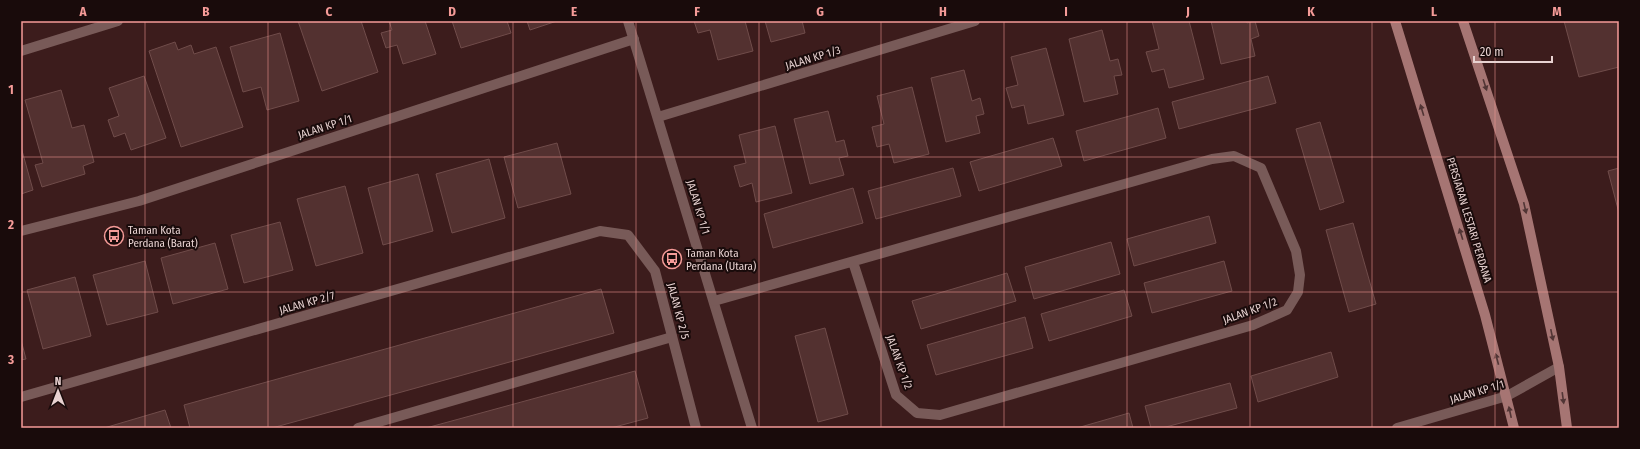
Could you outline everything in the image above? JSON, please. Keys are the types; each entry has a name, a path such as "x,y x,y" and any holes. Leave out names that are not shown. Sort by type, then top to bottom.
{"main road":[{"name":"PERSIARAN LESTARI PERDANA","path":"1395,21 1486,315 1514,428"},
{"path":"1463,21 1524,204 1559,367 1567,428"}],"street":[{"path":"21,51 118,21"},
{"name":"JALAN KP 1/1","path":"628,21 752,428"},
{"name":"JALAN KP 1/3","path":"658,117 975,21"},
{"name":"JALAN KP 1/1","path":"21,231 138,201 634,39"},
{"name":"JALAN KP 1/2","path":"714,301 1212,159 1234,156 1262,168 1296,252 1300,275 1298,292 1287,310 1253,325 940,415 917,413 896,395 853,262"},
{"name":"JALAN KP 2/5","path":"600,231 628,235 655,271 696,428"},
{"name":"JALAN KP 2/7","path":"21,397 600,231"},
{"path":"358,428 672,337"},
{"name":"JALAN KP 1/1","path":"1397,428 1507,396 1559,367"}],"building":[{"path":"298,21 361,21 378,72 322,91"},
{"path":"389,21 425,21 436,54 403,64 397,45 386,48 381,33 392,30"},
{"path":"452,21 507,21 511,33 461,48"},
{"path":"527,21 557,21 530,30"},
{"path":"694,21 745,21 753,51 718,60 710,30 698,33"},
{"path":"765,21 802,21 805,33 771,42"},
{"path":"1152,21 1189,21 1204,79 1169,88 1164,69 1152,72 1146,52 1159,49"},
{"path":"1211,21 1246,21 1247,23 1255,21 1259,36 1251,39 1255,56 1221,64"},
{"path":"1564,21 1619,21 1619,67 1579,77"},
{"path":"1102,30 1110,61 1118,59 1122,75 1114,76 1118,94 1084,102 1069,39"},
{"path":"280,33 299,101 267,110 261,87 243,92 230,47"},
{"path":"175,42 178,50 191,45 194,54 216,47 243,127 181,147 149,51"},
{"path":"1046,48 1064,115 1028,124 1024,105 1012,108 1006,88 1018,85 1011,57"},
{"path":"964,70 972,101 980,98 984,114 976,116 980,133 946,142 931,78"},
{"path":"144,76 166,138 131,150 125,133 114,137 108,120 119,116 109,88"},
{"path":"1268,76 1276,103 1179,129 1172,102"},
{"path":"912,87 929,154 894,163 889,144 877,147 872,127 884,124 877,96"},
{"path":"61,90 72,128 84,125 94,162 83,166 85,174 42,187 35,165 43,163 25,100"},
{"path":"1158,108 1166,138 1084,161 1076,131"},
{"path":"828,111 836,142 844,140 848,156 839,158 844,175 810,184 794,119"},
{"path":"1320,122 1344,202 1320,210 1296,129"},
{"path":"775,126 792,193 756,202 752,183 740,187 734,166 746,163 739,135"},
{"path":"1053,138 1062,166 979,191 970,162"},
{"path":"557,143 571,194 518,208 504,157"},
{"path":"21,147 33,190 21,194"},
{"path":"489,159 505,218 452,233 436,174"},
{"path":"953,168 961,196 876,219 868,191"},
{"path":"1619,168 1619,213 1608,171"},
{"path":"418,174 433,231 383,245 368,188"},
{"path":"345,186 363,253 316,266 297,199"},
{"path":"853,188 863,223 773,248 764,214"},
{"path":"1209,216 1216,243 1134,266 1127,239"},
{"path":"280,222 293,270 244,283 231,235"},
{"path":"1353,223 1376,304 1349,312 1326,230"},
{"path":"1111,242 1120,274 1034,299 1025,267"},
{"path":"215,243 228,289 173,304 161,258"},
{"path":"145,261 158,312 107,325 93,275"},
{"path":"1224,261 1232,291 1152,313 1144,283"},
{"path":"1007,273 1016,301 921,329 912,301"},
{"path":"75,277 91,336 43,349 27,290"},
{"path":"601,289 614,333 272,428 190,428 184,405"},
{"path":"1124,290 1132,316 1049,341 1041,314"},
{"path":"1025,317 1033,348 936,375 927,345"},
{"path":"825,328 848,414 818,422 795,336"},
{"path":"21,340 26,359 21,360"},
{"path":"1331,352 1338,377 1258,402 1251,376"},
{"path":"635,371 648,418 611,428 426,428"},
{"path":"1230,383 1237,408 1162,428 1151,428 1145,406"},
{"path":"165,410 171,428 104,428"},
{"path":"1129,413 1133,428 1077,428"}],"place":[{"name":"Taman Kota Perdana (Barat)","path":"114,236"},
{"name":"Taman Kota Perdana (Utara)","path":"672,259"}]}
